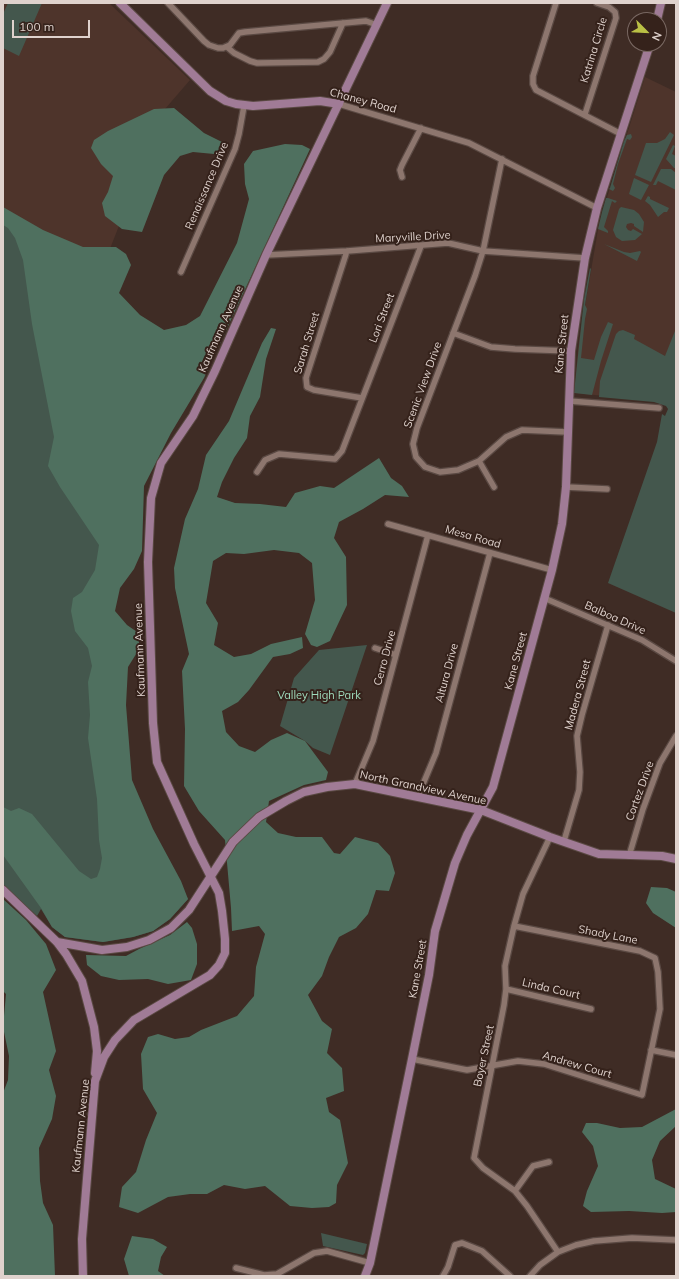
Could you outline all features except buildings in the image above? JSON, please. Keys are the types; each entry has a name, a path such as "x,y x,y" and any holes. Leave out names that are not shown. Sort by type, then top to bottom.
{"street":[{"name":"Chaney Road","path":"120,3 210,91 226,101 244,106 320,101 338,104 469,143 597,208"},
{"path":"168,3 204,41 209,45 218,48 227,47 239,33 366,21 377,25"},
{"name":"Kaufmann Avenue","path":"83,1276 82,1238 95,1081 104,1057 115,1040 134,1020 210,975 219,965 225,953 219,893 157,762 153,723 148,562 151,498 161,464 193,416 215,371 266,255 387,3"},
{"path":"556,3 532,84 536,90 585,114 621,134"},
{"name":"Katrina Circle","path":"585,114 616,18 615,12 609,7 597,3"},
{"path":"227,47 234,54 257,63 318,62 324,59 330,52 343,24"},
{"name":"Kane Street","path":"365,1276 370,1263 429,975 437,923 454,863 467,834 493,787 552,570 562,524 566,487 571,351 585,258 597,208 647,52"},
{"name":"Renaissance Drive","path":"181,272 235,150 244,106"},
{"path":"402,177 400,170 420,128"},
{"name":"Scenic View Drive","path":"502,159 483,251 475,276 417,428 413,444 416,457 425,467 440,472 458,470 480,461 506,437 522,430 567,432"},
{"name":"Maryville Drive","path":"266,255 347,251 448,243 483,251 585,258"},
{"name":"Lori Street","path":"257,472 264,460 279,454 335,459 342,451 421,246"},
{"name":"Sarah Street","path":"347,251 306,378 307,387 314,390 362,398"},
{"path":"453,333 491,347 571,351"},
{"path":"569,401 659,408"},
{"path":"480,461 494,487"},
{"path":"566,487 608,489"},
{"name":"Mesa Road","path":"388,524 552,570"},
{"name":"Cerro Drive","path":"355,784 372,741 428,535"},
{"name":"Altura Drive","path":"418,796 436,753 490,553"},
{"name":"Balboa Drive","path":"544,598 642,640 676,661"},
{"name":"Madera Street","path":"564,841 579,790 580,772 577,736 608,625"},
{"path":"375,648 396,655"},
{"name":"Cortez Drive","path":"629,856 643,809 660,763 676,736"},
{"name":"North Grandview Avenue","path":"57,942 102,950 127,947 149,940 171,928 189,910 234,842 259,817 286,800 304,792 327,787 355,784 481,810 599,854 662,856 676,859"},
{"name":"Boyer Street","path":"550,837 523,894 514,926 505,966 506,989 504,1005 474,1158 483,1168 515,1191 558,1252"},
{"path":"3,890 57,942 82,981 94,1027 97,1051 95,1081"},
{"name":"Shady Lane","path":"514,926 640,951 655,958 658,972 660,1009 642,1095"},
{"name":"Linda Court","path":"506,989 591,1009"},
{"path":"651,1050 676,1055"},
{"name":"Andrew Court","path":"412,1058 467,1070 518,1061 544,1064 642,1095"},
{"path":"515,1191 533,1166 549,1162"},
{"path":"530,1276 540,1265 558,1252 576,1244 632,1238 676,1240"},
{"path":"443,1276 448,1267 455,1245 462,1243 482,1251 510,1276"},
{"path":"236,1268 264,1276 277,1274 314,1253 327,1251 370,1263"}],"shaded area":[{"path":"3,3 109,3 190,80 165,109 102,269 3,211"},
{"path":"645,77 676,92 676,403 574,393 579,341 599,224"}],"green space":[{"path":"8,3 42,3 19,56 3,48 3,14"},
{"path":"174,108 204,133 222,142 218,151 214,154 193,152 180,156 164,175 142,232 122,229 105,216 102,203 108,192 113,176 101,164 91,148 94,140 108,131 154,109"},
{"path":"670,132 674,135 651,182 635,175 646,143 657,143 665,139"},
{"path":"631,134 632,137 630,140 627,139 618,164 613,184 615,188 613,191 609,189 624,141 627,135"},
{"path":"285,144 302,145 310,149 204,378 171,433 144,486 142,551 134,569 120,588 115,611 127,625 140,634 138,651 128,667 126,705 132,780 153,829 181,881 188,899 170,919 153,931 133,937 103,942 65,937 52,927 41,908 3,855 3,807 11,811 19,808 32,814 79,871 91,879 97,877 102,858 99,840 97,799 88,738 90,715 88,682 92,666 88,648 75,631 71,611 73,598 82,592 95,570 99,545 60,487 48,466 54,437 32,324 23,260 15,238 8,228 3,225 3,207 43,230 83,247 116,247 126,254 131,265 119,293 140,315 164,330 186,325 200,316 237,243 249,199 245,184 244,164 253,151"},
{"path":"673,145 675,146 672,154 676,156 676,168 674,168 666,159"},
{"path":"661,169 671,169 676,173 676,190 658,181 656,185 653,185"},
{"path":"634,178 649,185 641,200 629,194"},
{"path":"648,196 650,199 669,208 667,212 664,212 658,217 650,205 645,201"},
{"path":"606,198 617,201 615,203 612,201 604,227 608,233 598,229"},
{"path":"621,207 634,210 639,214 644,222 643,232 634,226 634,224 627,224 626,227 628,230 631,231 633,229 642,234 635,240 622,241 616,237 613,230 619,209"},
{"path":"3,211 102,269 106,660 134,803 188,899 170,919 153,931 133,937 103,942 65,937 52,927 41,909 37,916 3,885"},
{"path":"604,244 624,252 641,252 637,261"},
{"path":"590,268 585,305 587,309 581,358 594,360 601,337 608,322 613,324 592,395 574,393 584,299"},
{"path":"271,328 276,329 266,359 260,397 250,416 247,438 234,458 222,482 217,497 235,503 286,507 295,493 320,486 334,488 379,458 391,478 402,486 409,497 385,495 339,522 334,538 346,557 347,605 330,641 317,647 311,645 305,634 315,600 312,563 299,553 274,550 244,554 226,553 213,561 206,603 218,623 214,645 234,657 251,654 271,644 302,637 303,648 290,654 273,657 249,690 238,702 222,711 226,732 239,746 255,752 271,740 287,733 305,741 328,772 326,780 304,785 269,801 266,822 278,833 296,837 322,837 334,853 340,854 355,837 378,843 390,856 395,873 389,891 376,890 368,914 356,928 339,937 322,976 308,995 322,1021 332,1029 327,1053 342,1068 344,1091 326,1098 329,1112 340,1120 348,1163 337,1185 336,1203 329,1207 312,1208 290,1206 265,1186 245,1189 224,1185 207,1194 190,1194 168,1197 138,1213 119,1207 122,1187 136,1172 146,1140 157,1113 143,1089 141,1054 148,1037 158,1034 175,1039 189,1037 201,1030 237,1016 254,996 256,967 265,934 259,926 232,931 225,840 199,811 184,786 185,729 182,671 189,654 175,588 174,568 185,519 198,489 206,455 229,421 262,343"},
{"path":"623,330 635,335 634,339 665,356 676,331 676,613 608,583 657,442 662,414 665,416 668,409 666,406 654,402 599,397 600,381 616,334"},
{"name":"Valley High Park","path":"367,645 330,755 313,748 305,741 280,726 294,678 319,650"},
{"path":"651,887 667,888 676,892 676,928 653,913 646,903"},
{"path":"3,899 26,920 46,944 56,970 43,992 56,1051 49,1070 56,1096 52,1119 39,1148 40,1181 43,1203 53,1225 55,1276 3,1276 3,1093 8,1080 9,1056 3,1027 6,994 3,991"},
{"path":"187,922 192,928 197,944 197,964 191,980 168,984 148,979 119,980 101,976 87,965 86,955 126,956 170,935"},
{"path":"676,1109 676,1126 660,1141 652,1160 655,1179 676,1189 676,1212 591,1212 583,1206 587,1191 598,1166 593,1146 582,1132 586,1123 597,1123 620,1128 642,1127"},
{"path":"321,1233 367,1244 365,1253 363,1255 323,1246"},
{"path":"132,1236 153,1239 167,1247 161,1257 158,1271 165,1276 129,1276 124,1259"}]}
